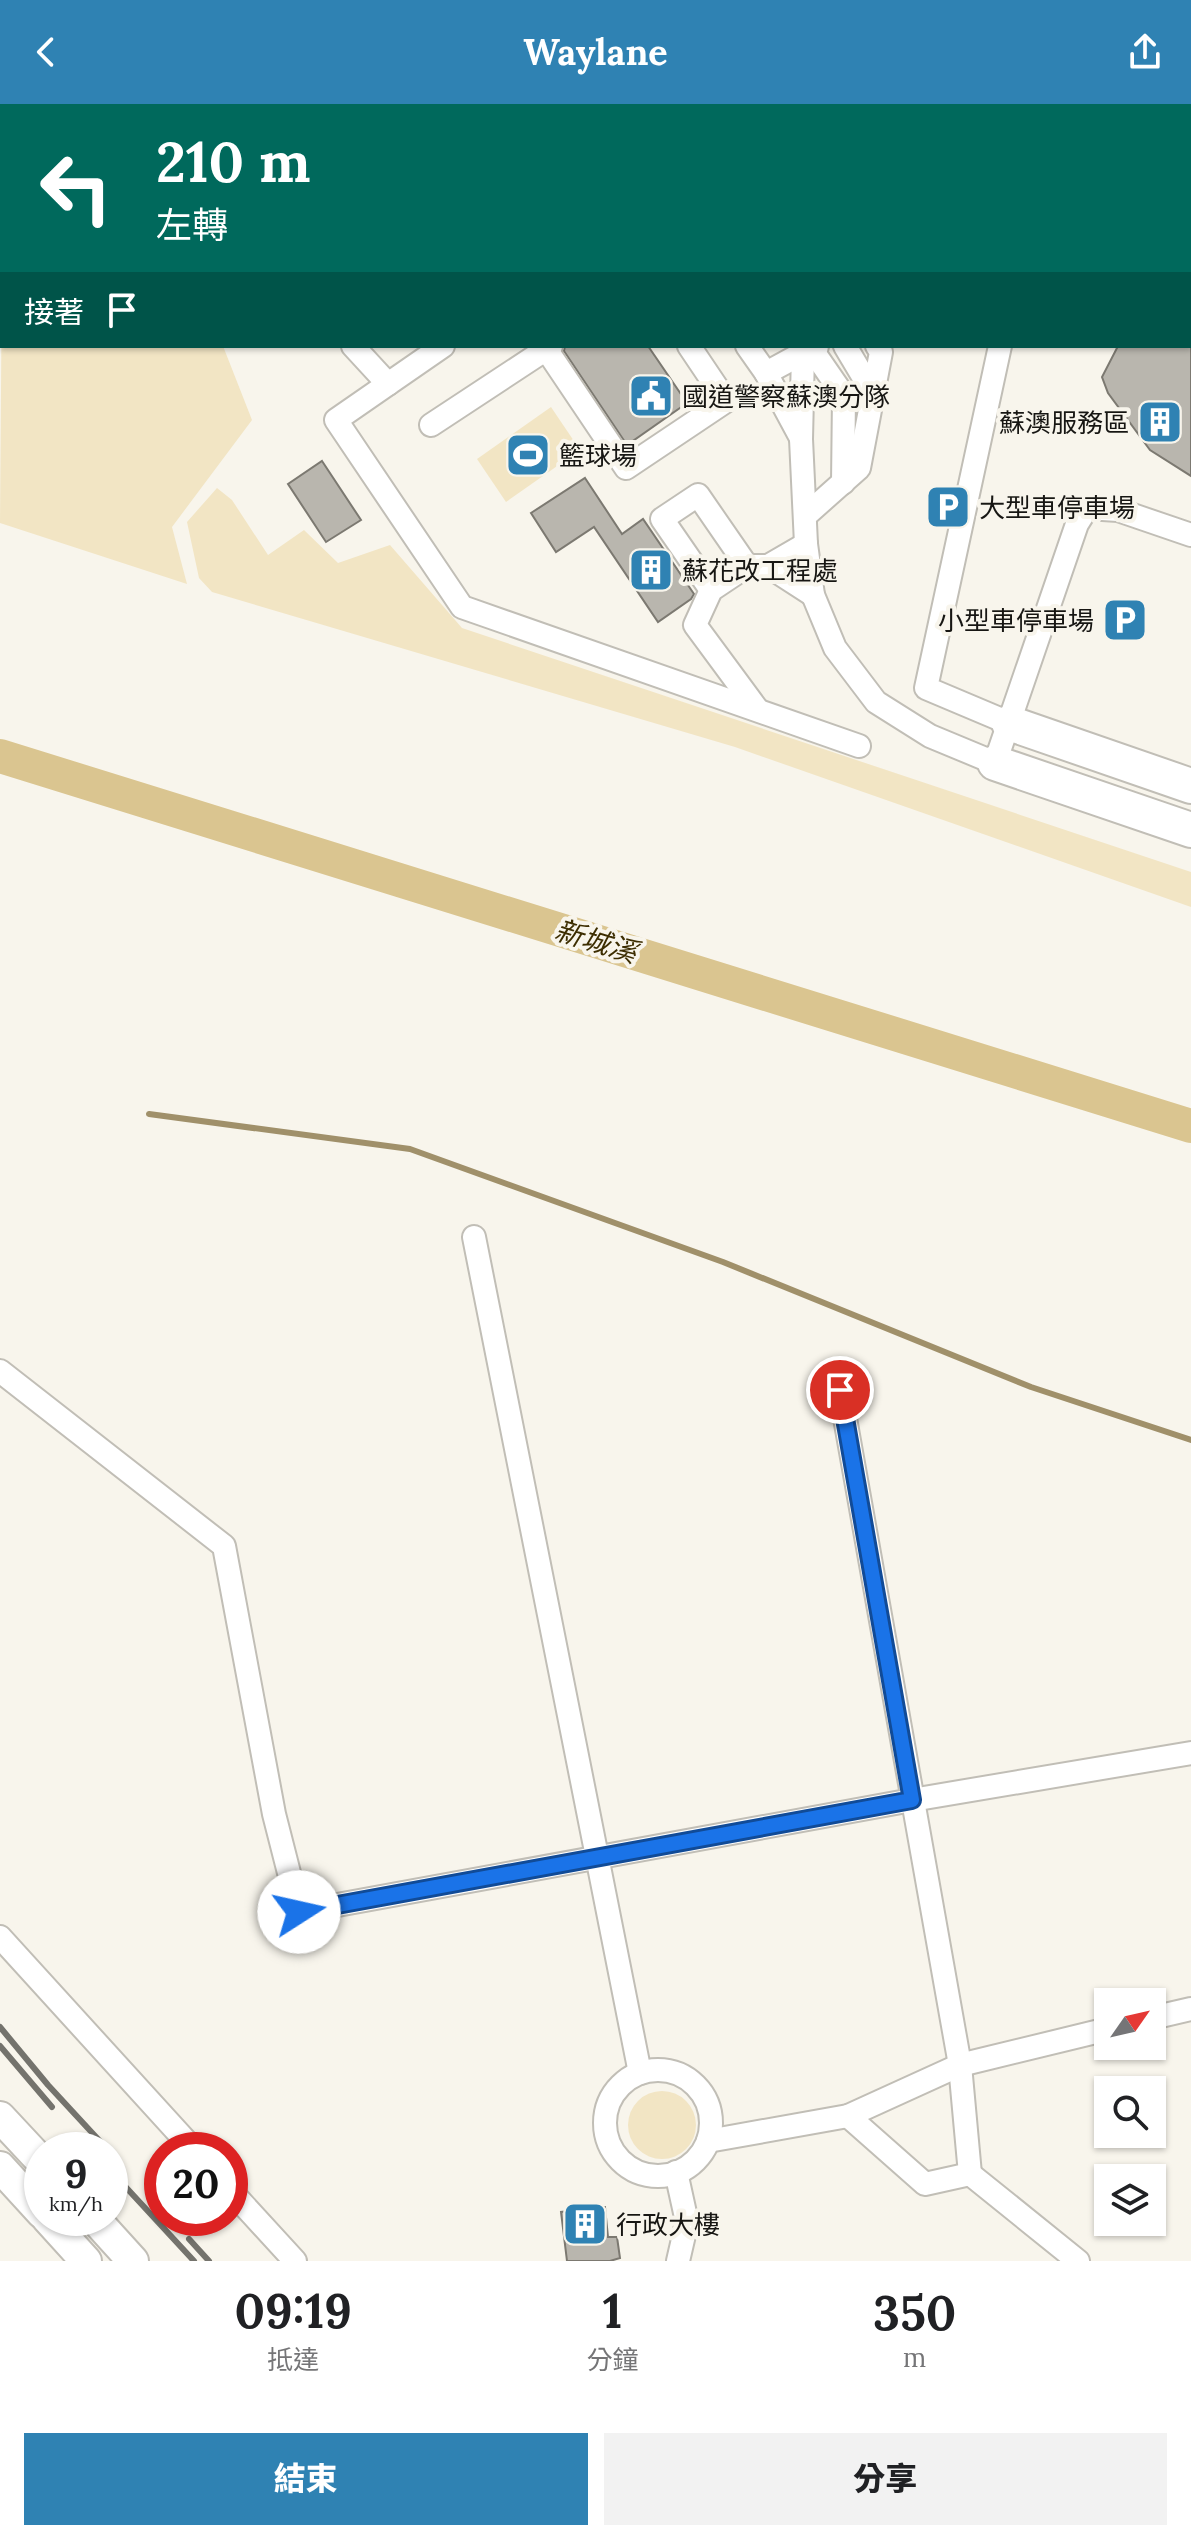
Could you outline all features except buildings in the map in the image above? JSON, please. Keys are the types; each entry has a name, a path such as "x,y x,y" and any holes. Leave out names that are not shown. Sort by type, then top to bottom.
{"highway":[{"path":"1009,723 1191,786"},
{"path":"995,763 1191,830"},
{"path":"1142,812 1191,824"}],"main road":[{"path":"0,2117 24,2143"},
{"path":"0,2167 24,2193"},
{"path":"63,2236 86,2261"},
{"path":"110,2236 133,2261"}],"street":[{"path":"355,348 388,384"},
{"path":"440,348 336,420 462,607 859,746"},
{"path":"431,425 548,348 626,468 726,401 690,348"},
{"path":"748,348 766,373 801,439"},
{"path":"766,373 808,348"},
{"path":"808,348 801,439 806,544 813,595 835,648 876,702 930,736 995,763 1077,524 1087,508 1118,510 1191,535"},
{"path":"808,348 844,396 843,483"},
{"path":"846,348 873,393"},
{"path":"805,516 859,468 881,352 878,348"},
{"path":"1000,348 926,688 1009,723"},
{"path":"711,590 662,519 698,495 758,566 813,595"},
{"path":"757,709 695,625 711,590 806,544"},
{"path":"474,1237 640,2073"},
{"path":"0,1371 224,1546 274,1814 299,1912 912,1800 1191,1753"},
{"path":"840,1390 960,2065 970,2174 1078,2261"},
{"path":"0,1937 178,2132"},
{"path":"1166,2015 1191,2009"},
{"path":"708,2141 848,2116 960,2065 1094,2032"},
{"path":"648,2070 667,2070 685,2077 699,2089 710,2114 708,2141 692,2164 676,2172 658,2176 631,2169 617,2157 608,2141 605,2122 612,2096 624,2082 648,2070"},
{"path":"848,2116 925,2184 970,2174"},
{"path":"676,2172 687,2222 678,2261"},
{"path":"248,2210 295,2261"}],"shaded area":[{"path":"1,348 224,348 252,420 172,527 187,584 0,523"},
{"name":"籃球場","path":"551,407 580,450 506,502 477,459"},
{"path":"217,488 232,500 268,555 304,530 338,563 390,545 462,628 1191,872 1191,907 735,747 212,592 199,578 187,522"},
{"path":"662,2091 686,2101 696,2125 686,2149 662,2159 638,2149 628,2125 638,2101"}],"waterway":[{"name":"新城溪","path":"0,756 1191,1126"},
{"path":"149,1114 410,1149 723,1262 1031,1387 1191,1440"}],"railway":[{"path":"0,2027 91,2132"},
{"path":"0,2046 52,2107"},
{"path":"128,2190 194,2261"},
{"path":"189,2239 209,2261"}],"place":[{"name":"國道警察蘇澳分隊","path":"651,396"},
{"name":"蘇澳服務區","path":"1160,422"},
{"name":"籃球場","path":"528,455"},
{"name":"大型車停車場","path":"948,507"},
{"name":"蘇花改工程處","path":"651,570"},
{"name":"小型車停車場","path":"1125,620"},
{"name":"行政大樓","path":"585,2224"}],"route":[{"path":"299,1912 912,1800 840,1390"}]}
